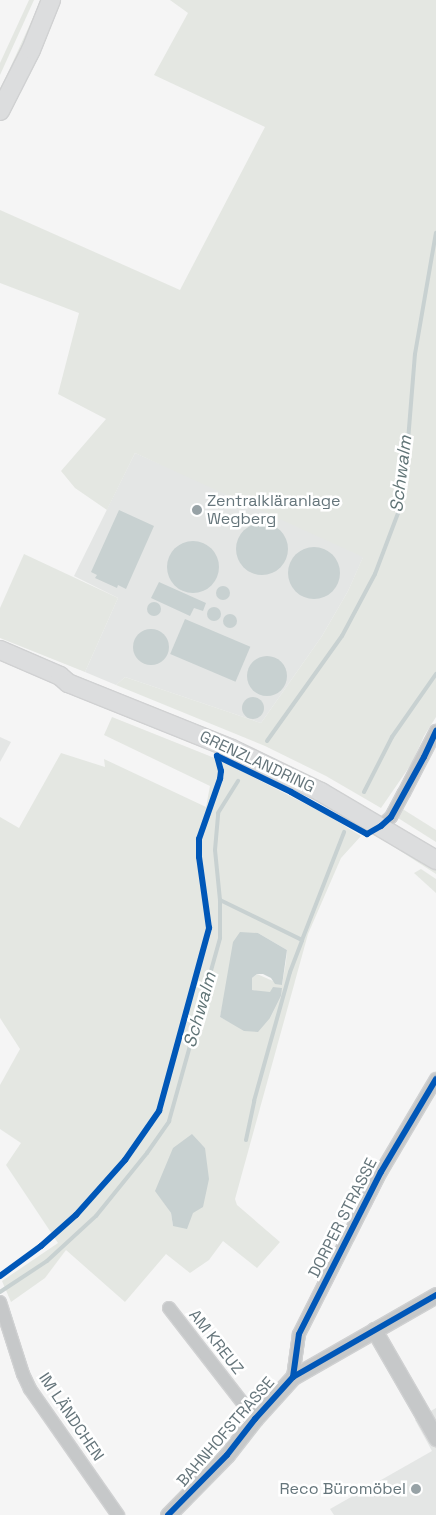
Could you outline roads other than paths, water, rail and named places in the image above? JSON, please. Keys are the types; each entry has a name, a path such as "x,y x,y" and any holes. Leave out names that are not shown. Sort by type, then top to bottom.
{"main road":[{"path":"0,111 31,50 51,0"},
{"name":"GRENZLANDRING","path":"0,650 60,676 68,683 232,749 321,792 436,860"},
{"name":"GRENZLANDRING","path":"0,660 60,683 68,683"}],"street":[{"path":"381,826 390,817 404,794 436,731"},
{"name":"DORPER STRASSE","path":"294,1377 299,1334 381,1172 436,1079"},
{"name":"BAHNHOFSTRASSE","path":"168,1515 227,1455 255,1419 294,1377 436,1295"},
{"name":"IM LÄNDCHEN","path":"0,1303 23,1374 30,1389 118,1515"},
{"name":"AM KREUZ","path":"169,1308 255,1419"},
{"path":"374,1330 436,1438"}],"waterway":[{"name":"Schwalm","path":"267,741 342,636 375,574 398,513 407,453 415,354 436,233"},
{"path":"364,792 392,737 436,674"},
{"name":"Schwalm","path":"0,1292 47,1261 96,1216 147,1153 169,1121 220,938 220,900 215,850 218,813 238,781"},
{"path":"220,900 302,940 344,832"},
{"path":"246,1140 254,1101 290,972 302,940"}],"place":[{"name":"Zentralkläranlage Wegberg","path":"197,510"},
{"name":"Reco Büromöbel","path":"416,1489"}]}
